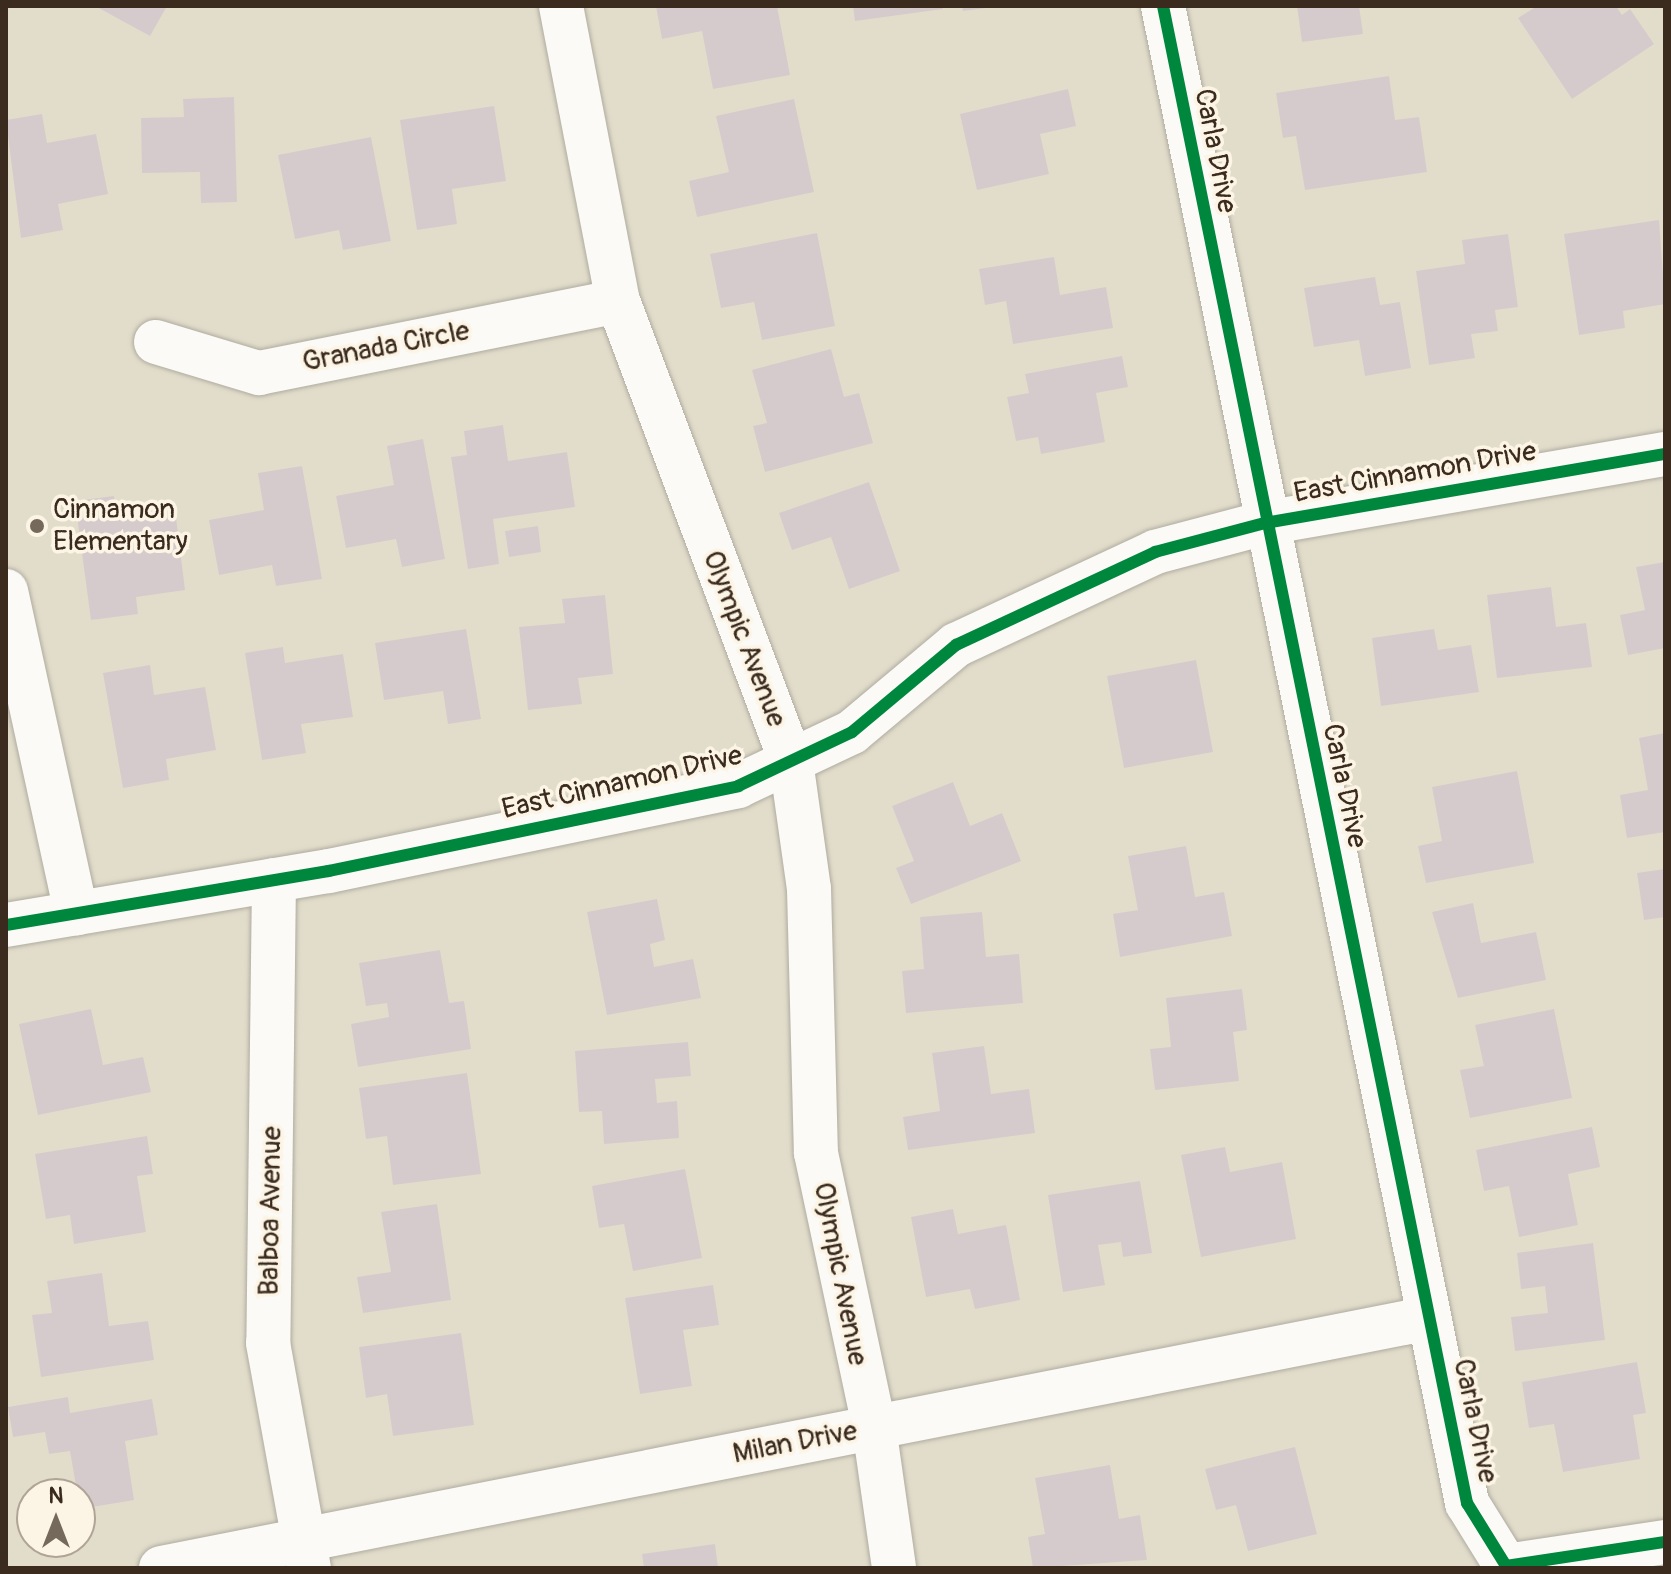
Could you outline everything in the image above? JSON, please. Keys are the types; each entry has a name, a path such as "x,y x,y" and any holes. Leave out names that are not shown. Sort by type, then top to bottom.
{"street":[{"name":"Olympic Avenue","path":"561,6 618,301 791,761 809,889 816,1153 874,1427 894,1568"},
{"name":"Carla Drive","path":"1163,6 1265,523 1467,1503 1506,1566 1665,1542"},
{"name":"Granada Circle","path":"156,342 259,373 618,301"},
{"name":"East Cinnamon Drive","path":"6,925 274,880 738,786 852,732 956,645 1155,552 1265,523 1665,454"},
{"path":"6,591 76,913"},
{"name":"Balboa Avenue","path":"274,880 268,1343 307,1554"},
{"name":"Milan Drive","path":"161,1568 307,1554 874,1427 1429,1318"}],"building":[{"path":"95,6 167,6 150,36"},
{"path":"656,6 777,6 790,75 713,89 702,31 662,39"},
{"path":"853,6 942,6 943,9 855,21"},
{"path":"962,6 985,6 986,8 963,11"},
{"path":"1297,6 1359,6 1363,34 1302,42"},
{"path":"1537,6 1616,6 1622,15 1630,9 1654,44 1572,99 1518,18"},
{"path":"1389,76 1395,120 1419,117 1427,172 1305,190 1296,136 1283,138 1276,93"},
{"path":"1068,89 1076,126 1040,134 1049,174 977,190 960,114"},
{"path":"234,97 237,202 201,203 200,172 142,173 141,118 184,117 183,99"},
{"path":"794,99 814,192 697,217 689,181 729,172 716,116"},
{"path":"494,106 506,181 452,189 457,224 417,230 400,120"},
{"path":"42,114 47,143 96,134 108,194 58,204 63,230 21,238 6,120"},
{"path":"371,137 391,241 343,250 339,230 295,239 278,155"},
{"path":"1659,220 1665,304 1623,311 1625,328 1579,335 1564,234"},
{"path":"817,233 835,326 762,340 754,302 721,308 710,254"},
{"path":"1508,234 1518,307 1495,310 1498,331 1471,334 1475,358 1429,365 1416,271 1465,264 1462,240"},
{"path":"1054,257 1060,295 1106,287 1113,328 1013,344 1006,301 985,305 979,269"},
{"path":"1375,277 1380,305 1400,302 1411,368 1365,376 1359,340 1314,347 1304,288"},
{"path":"831,349 844,397 859,393 873,443 765,472 753,426 767,423 752,370"},
{"path":"1122,356 1128,387 1096,393 1105,442 1041,454 1038,437 1016,441 1007,397 1029,393 1025,374"},
{"path":"503,425 508,461 567,452 575,507 493,519 499,564 468,569 451,457 467,455 464,431"},
{"path":"423,439 445,559 402,567 396,539 346,548 336,496 394,485 387,446"},
{"path":"302,466 322,579 276,586 272,565 219,575 209,520 264,510 258,473"},
{"path":"869,482 900,571 849,589 831,537 792,550 779,513"},
{"path":"114,496 117,517 175,509 185,590 136,597 138,614 91,620 75,501"},
{"path":"538,526 541,552 509,557 505,531"},
{"path":"1665,562 1665,648 1628,655 1620,615 1645,610 1636,567"},
{"path":"1551,587 1556,627 1586,623 1592,667 1497,678 1487,595"},
{"path":"605,595 613,674 578,678 582,704 528,710 519,627 565,623 562,599"},
{"path":"466,629 481,719 448,724 443,691 384,700 375,643"},
{"path":"1434,629 1438,650 1471,645 1479,692 1381,706 1372,638"},
{"path":"283,647 285,663 343,654 353,717 301,724 306,753 262,760 245,653"},
{"path":"1196,660 1213,752 1124,768 1107,676"},
{"path":"150,665 154,695 205,687 216,750 166,759 169,780 123,788 103,673"},
{"path":"1665,733 1665,832 1627,838 1620,795 1648,790 1639,738"},
{"path":"1517,771 1534,863 1426,883 1418,846 1442,841 1432,787"},
{"path":"953,782 970,826 1002,813 1021,861 911,904 896,868 914,861 892,806"},
{"path":"1186,846 1195,897 1224,892 1232,936 1120,957 1113,914 1138,910 1128,856"},
{"path":"1665,869 1665,917 1644,920 1637,873"},
{"path":"657,899 665,940 650,944 654,967 693,959 701,998 607,1015 587,912"},
{"path":"1473,903 1481,943 1536,932 1546,980 1458,998 1432,912"},
{"path":"982,912 986,957 1019,954 1023,1003 906,1013 902,971 924,969 920,917"},
{"path":"440,950 449,1003 464,1001 471,1049 358,1067 351,1024 389,1017 387,1003 366,1006 359,963"},
{"path":"1242,989 1247,1030 1233,1032 1239,1081 1155,1090 1150,1049 1171,1047 1166,998"},
{"path":"91,1009 103,1065 143,1057 151,1092 38,1115 19,1024"},
{"path":"1554,1009 1572,1098 1470,1118 1460,1070 1484,1066 1475,1025"},
{"path":"688,1042 691,1076 655,1079 657,1103 677,1101 679,1138 604,1144 602,1111 579,1112 575,1051"},
{"path":"984,1046 991,1094 1029,1089 1035,1133 908,1150 903,1117 940,1111 932,1053"},
{"path":"467,1073 481,1174 393,1185 387,1136 366,1139 359,1088"},
{"path":"1592,1127 1600,1167 1568,1174 1578,1225 1519,1237 1509,1186 1484,1191 1476,1150"},
{"path":"147,1136 153,1174 137,1176 146,1232 74,1244 70,1215 46,1219 35,1154"},
{"path":"1225,1147 1230,1172 1282,1162 1296,1239 1201,1257 1181,1155"},
{"path":"685,1169 702,1258 633,1271 624,1224 599,1228 592,1186"},
{"path":"1140,1181 1152,1253 1123,1257 1121,1242 1098,1245 1105,1285 1063,1292 1048,1195"},
{"path":"437,1204 451,1300 363,1313 357,1277 391,1272 381,1212"},
{"path":"953,1209 958,1234 1006,1225 1020,1300 975,1309 970,1289 926,1297 911,1217"},
{"path":"1593,1243 1605,1340 1515,1351 1511,1317 1548,1313 1545,1286 1521,1289 1517,1253"},
{"path":"102,1273 109,1326 148,1321 154,1360 41,1377 32,1315 52,1313 47,1281"},
{"path":"713,1285 719,1325 683,1330 692,1386 640,1394 625,1298"},
{"path":"461,1333 474,1425 393,1436 387,1394 366,1398 359,1347"},
{"path":"1637,1362 1646,1413 1633,1415 1640,1459 1563,1472 1554,1424 1529,1428 1522,1382"},
{"path":"68,1397 70,1413 152,1399 158,1435 125,1441 134,1500 96,1506 96,1478 75,1478 70,1451 49,1454 45,1432 13,1437 8,1407"},
{"path":"1295,1447 1317,1534 1248,1551 1236,1505 1216,1510 1205,1469"},
{"path":"1110,1465 1119,1519 1140,1515 1147,1560 1033,1568 1028,1537 1045,1534 1035,1478"},
{"path":"715,1544 718,1568 644,1568 642,1554"}],"cycle path":[{"path":"1163,6 1467,1503 1506,1566 1665,1542"},
{"path":"6,925 329,871 738,786 852,732 956,645 1155,552 1265,523 1665,454"}],"place":[{"name":"Cinnamon Elementary","path":"37,526"}]}
